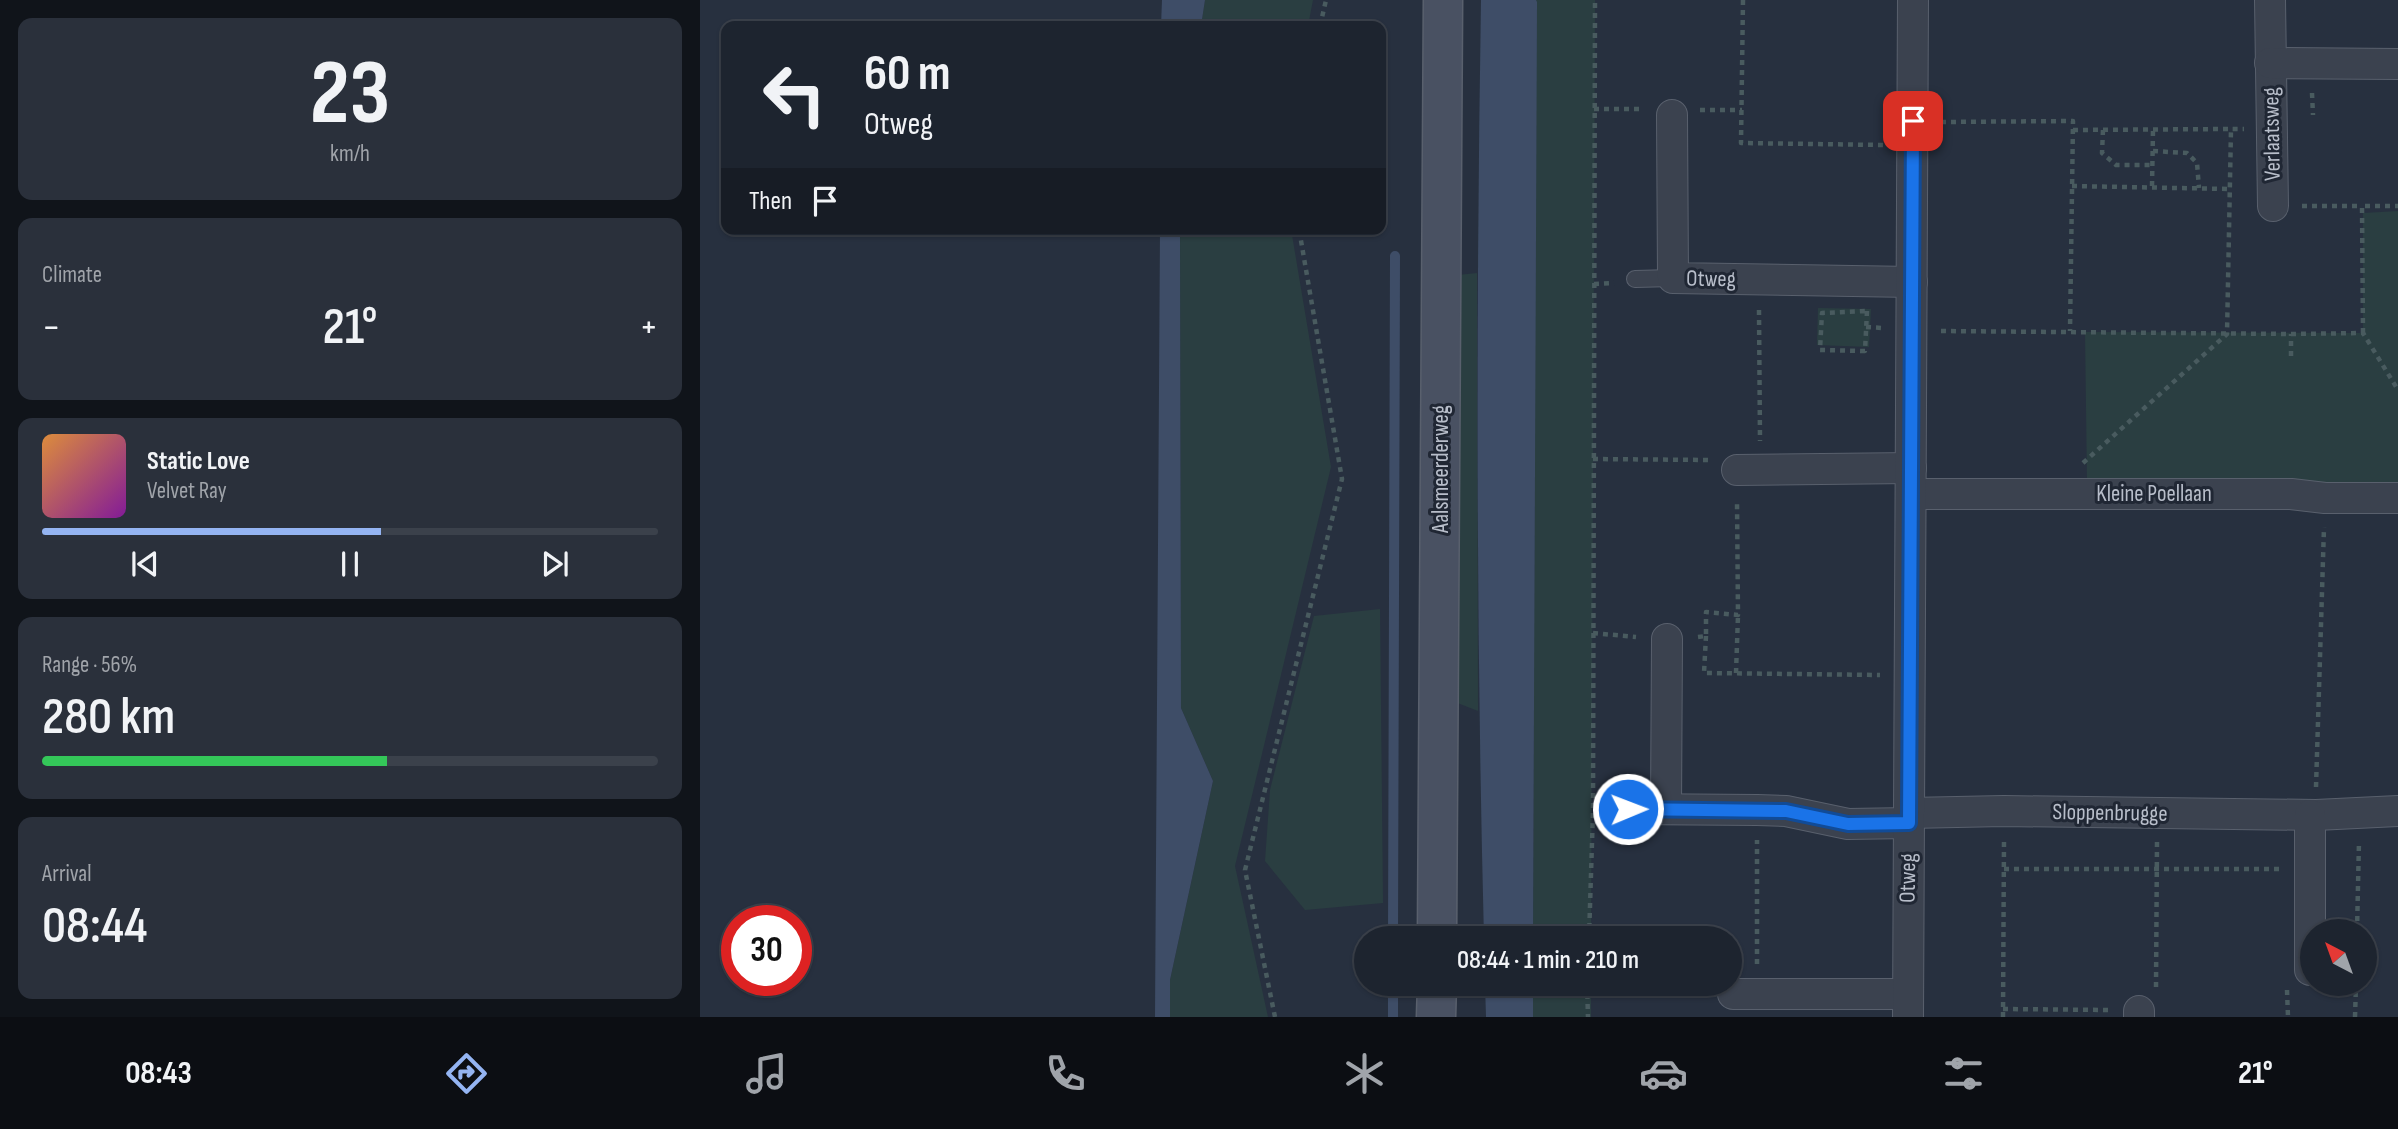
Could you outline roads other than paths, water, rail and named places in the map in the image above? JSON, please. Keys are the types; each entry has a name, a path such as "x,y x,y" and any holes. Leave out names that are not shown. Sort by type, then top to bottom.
{"street":[{"name":"Aalsmeerderweg","path":"1437,926 1443,0"},
{"name":"Otweg","path":"1745,993 1908,1005 1913,0"},
{"name":"Verlaatsweg","path":"2270,0 2273,206"},
{"name":"Verlaatsweg","path":"2270,63 2398,64"},
{"name":"Otweg","path":"1672,115 1673,278 1912,282"},
{"path":"1748,470 1911,481"},
{"name":"Kleine Poellaan","path":"1911,481 2048,494 2398,498"},
{"path":"1666,809 1667,639"},
{"name":"Sloppenbrugge","path":"1628,809 1786,811 1848,824 2004,811 2313,815 2398,811"},
{"path":"2309,919 2309,869 2313,815"},
{"path":"1437,996 1437,1017"}],"lane":[{"path":"1634,279 1673,278"}],"water":[{"path":"1162,0 1205,0 1202,21 1161,21"},
{"path":"1481,0 1536,0 1533,926 1484,926 1479,703 1478,235"},
{"path":"1160,235 1180,235 1181,708 1213,781 1170,980 1170,1017 1155,1017"},
{"path":"1485,996 1533,996 1533,1017 1486,1017"}],"waterway":[{"path":"1393,926 1395,256"},
{"path":"1393,996 1393,1017"}]}
